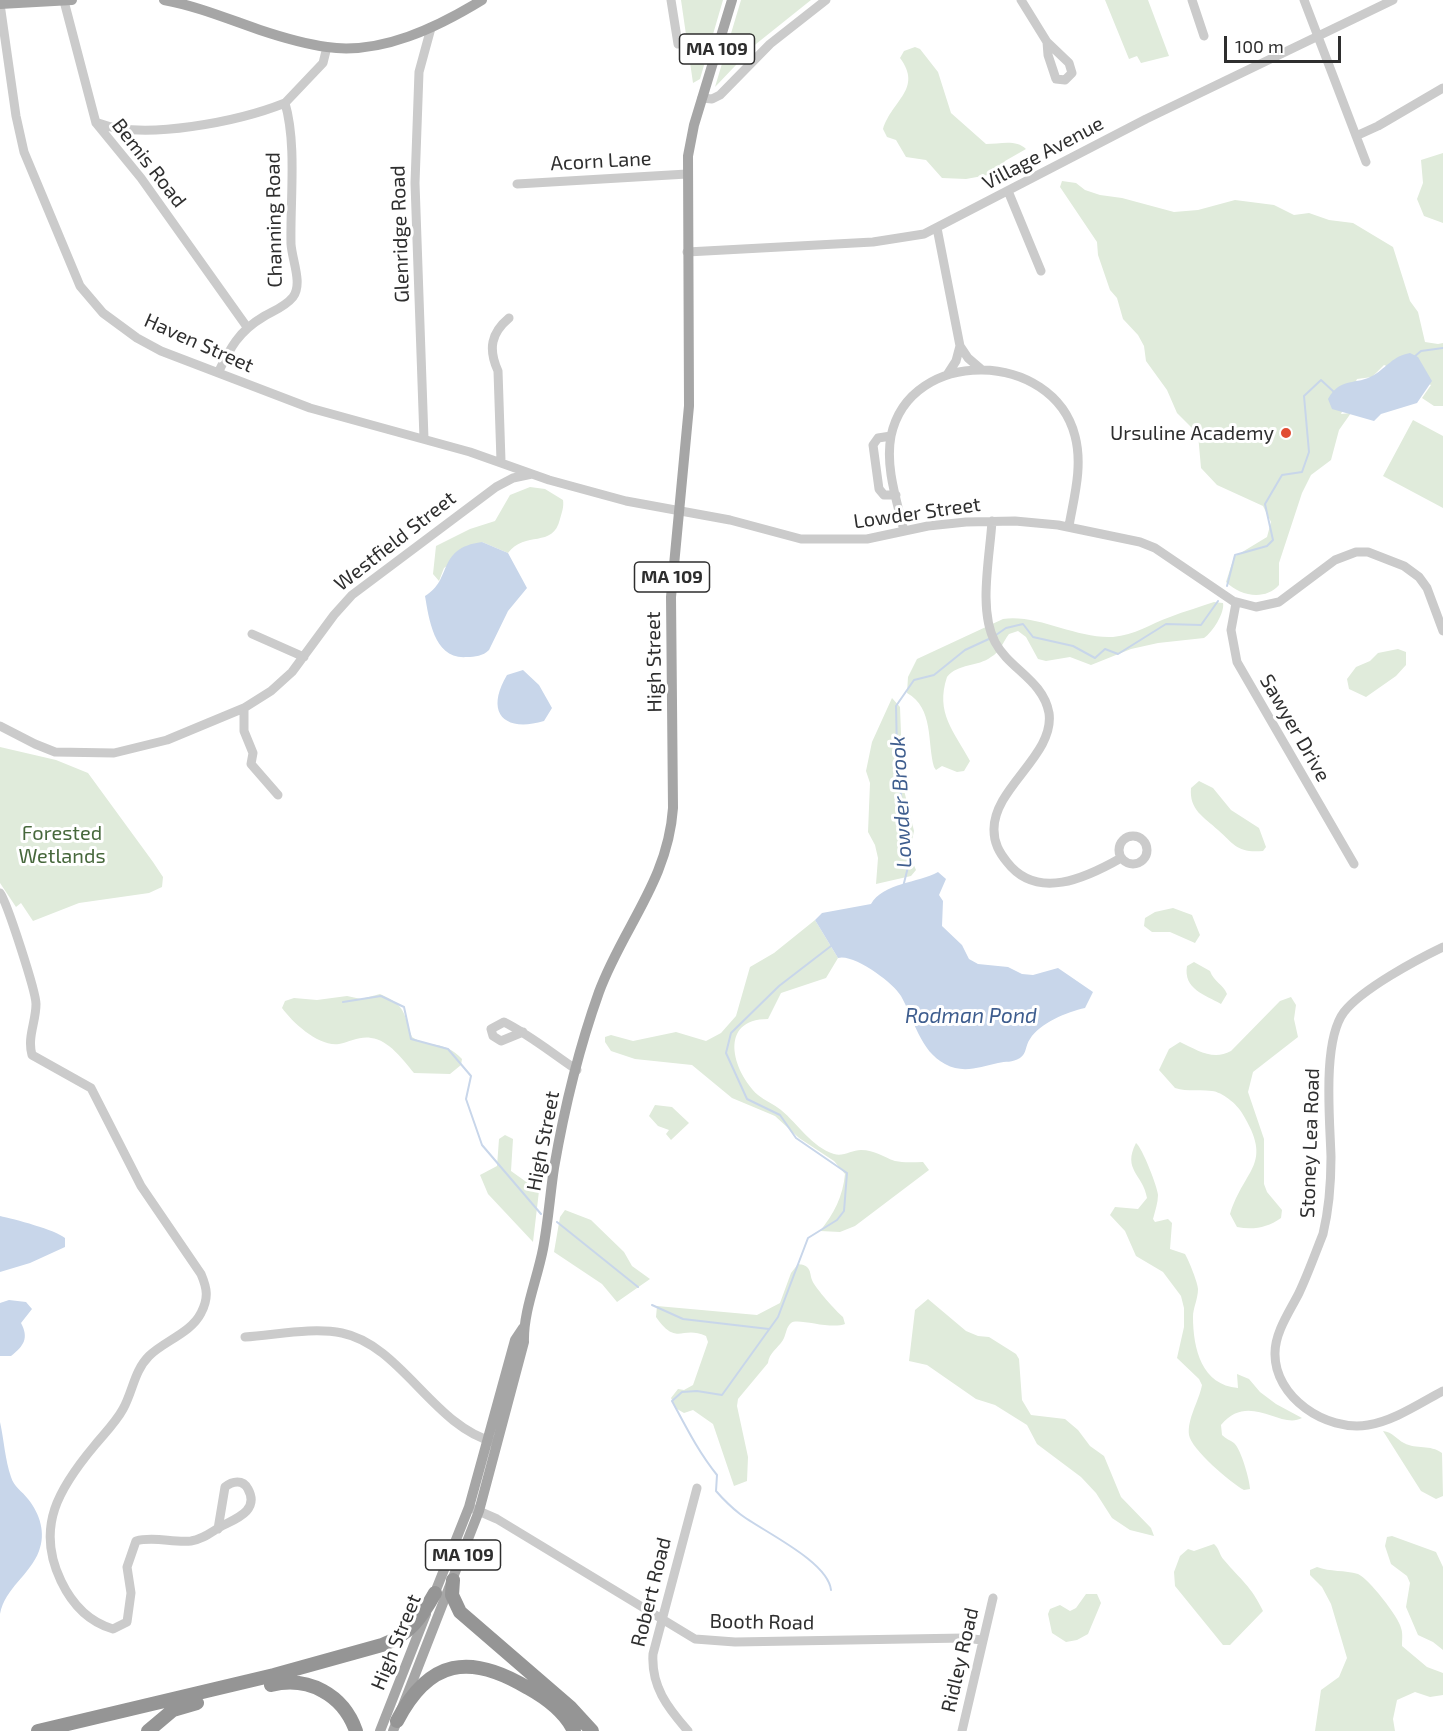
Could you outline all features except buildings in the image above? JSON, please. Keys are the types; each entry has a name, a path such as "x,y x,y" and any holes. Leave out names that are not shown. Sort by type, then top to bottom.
{"highway":[{"path":"453,1580 452,1595 460,1612 570,1707 592,1731"},
{"path":"38,1731 274,1675 382,1645 404,1635 414,1626 435,1593"},
{"path":"395,1726 407,1703 426,1681 443,1670 471,1665 497,1672 535,1692 560,1710 574,1731"},
{"path":"148,1731 162,1717 179,1707 285,1682 309,1684 324,1691 342,1706 356,1731"}],"main road":[{"path":"0,4 72,0"},
{"path":"164,0 327,47 364,46 431,28 482,0"},
{"name":"MA 109","path":"702,98 732,0"},
{"name":"High Street","path":"395,1726 453,1580 474,1509 516,1340 524,1328 542,1251 558,1148 577,1070 600,991 654,885 670,839 673,808 671,597 689,406 687,174 690,145 702,98"},
{"name":"High Street","path":"380,1731 435,1593 474,1509"}],"street":[{"path":"671,0 678,44"},
{"path":"702,98 718,97 770,44 826,0"},
{"path":"1021,0 1047,42"},
{"path":"1192,0 1204,36"},
{"path":"1304,0 1366,162"},
{"name":"Village Avenue","path":"687,252 891,240 918,235 937,228 1146,119 1393,0"},
{"name":"Bemis Road","path":"64,1 96,123 141,178 247,327"},
{"name":"Haven Street","path":"0,4 16,116 24,152 80,286 103,313 137,338 161,351 310,408 501,461 532,474"},
{"name":"Glenridge Road","path":"424,440 415,172 419,72 431,28"},
{"path":"96,123 116,130 224,123 255,115 285,103 323,63 327,47"},
{"path":"1356,136 1378,126 1443,88"},
{"name":"Channing Road","path":"218,373 235,339 247,327 286,304 295,295 298,286 291,251 291,124 285,103"},
{"name":"Acorn Lane","path":"517,184 687,174"},
{"path":"1008,191 1041,271"},
{"path":"937,228 960,346 968,358 982,370"},
{"path":"501,461 498,371 492,358 492,340 499,327 509,318"},
{"path":"947,375 956,361 960,346"},
{"path":"904,531 890,464 891,436 897,417 910,397 929,382 947,375 982,370 1010,373 1033,382 1054,399 1065,413 1075,437 1078,465 1069,526"},
{"path":"891,436 878,438 873,445 879,489 884,495 896,495"},
{"path":"532,474 626,501 679,510"},
{"name":"Westfield Street","path":"0,726 56,752 114,753 166,740 244,708 283,681 304,657 334,615 366,583 496,487 513,478 532,474"},
{"name":"Lowder Street","path":"679,510 807,540 867,539 940,524 992,521 1069,526 1122,537 1155,548 1236,603 1256,608 1273,605 1335,560 1352,553 1368,552 1404,566 1416,574 1427,588 1443,631"},
{"path":"992,521 986,611 993,637 1041,692 1049,713 1049,725 1042,744 996,813 993,829 996,848 1016,873 1047,886 1088,874 1121,858"},
{"name":"Sawyer Drive","path":"1236,603 1231,630 1237,662 1354,864"},
{"path":"252,634 304,657"},
{"path":"244,708 244,730 253,753 251,764 278,795"},
{"path":"0,893 20,946 36,1004 29,1045 32,1055 91,1088 141,1186 201,1274 207,1289 207,1302 200,1316 149,1355 139,1368 123,1410 66,1483 56,1502 51,1519 49,1536 52,1563 77,1606 99,1625 113,1629 127,1622 131,1593 127,1567 136,1541 146,1538 189,1541 204,1538 241,1518 249,1509 251,1497 247,1486 240,1482 231,1483 225,1487 218,1529"},
{"name":"Stoney Lea Road","path":"1443,946 1355,1000 1342,1014 1335,1031 1330,1067 1331,1158 1326,1219 1323,1234 1283,1324 1275,1351 1277,1374 1294,1399 1312,1414 1338,1424 1367,1425 1389,1419 1443,1391"},
{"path":"523,1032 577,1070"},
{"path":"245,1337 334,1332 358,1338 378,1351 464,1429 492,1442"},
{"name":"Robert Road","path":"688,1731 668,1708 656,1685 652,1670 653,1654 697,1488"},
{"name":"Booth Road","path":"474,1509 497,1519 695,1639 711,1641 964,1638 982,1640"},
{"name":"Ridley Road","path":"962,1731 993,1598"}],"green space":[{"path":"681,0 723,0 700,79 693,83"},
{"path":"741,0 811,0 756,44 715,87"},
{"path":"1105,0 1148,0 1169,56 1141,63 1137,56 1129,59"},
{"path":"915,47 920,49 938,72 951,113 986,144 1013,143 1026,149 1005,161 997,171 966,179 942,178 926,160 906,157 896,140 887,137 883,129 907,86 906,69 900,58 904,51"},
{"path":"1443,153 1443,223 1424,216 1417,199 1423,183 1421,160"},
{"path":"1062,181 1076,183 1085,190 1100,195 1122,198 1174,212 1198,210 1235,200 1274,205 1294,215 1309,213 1329,220 1353,223 1393,247 1410,301 1418,312 1425,342 1443,343 1443,406 1434,406 1422,398 1431,385 1384,365 1372,377 1357,379 1341,414 1351,413 1339,430 1331,460 1311,475 1302,493 1279,563 1279,585 1273,590 1260,595 1252,595 1238,591 1226,582 1234,557 1267,537 1271,522 1263,506 1217,485 1201,468 1198,434 1177,413 1167,390 1146,361 1144,346 1138,335 1123,319 1117,298 1110,290 1098,255 1097,242 1060,187"},
{"path":"1413,420 1443,436 1443,508 1383,476"},
{"path":"530,487 545,489 563,500 560,519 551,534 522,542 508,553 482,542 444,568 439,581 433,574 436,546 470,529 495,521 510,495"},
{"path":"1214,602 1223,603 1222,611 1214,627 1204,638 1158,643 1131,649 1091,665 1070,657 1046,661 1038,659 1026,637 1018,631 1009,634 994,655 986,660 957,669 947,677 943,701 945,711 970,761 964,771 957,772 942,766 936,770 934,767 926,716 916,699 907,693 908,677 917,659 1003,619 1030,620 1099,637 1113,637 1135,632"},
{"path":"1398,649 1406,652 1406,665 1396,676 1366,697 1349,689 1347,679 1356,667 1370,661 1378,653"},
{"path":"892,698 900,707 903,786 914,831 909,854 916,870 911,876 876,884 878,858 875,845 868,832 870,783 866,771 872,742"},
{"name":"Forested Wetlands","path":"0,747 56,760 88,773 163,877 162,887 149,893 79,903 33,921 21,903 16,907 0,883"},
{"path":"1199,781 1213,788 1231,810 1259,828 1266,847 1263,851 1247,851 1237,847 1198,812 1192,802 1191,788"},
{"path":"1173,908 1192,915 1200,935 1195,943 1170,932 1152,932 1144,926 1145,918 1155,912"},
{"path":"815,920 838,958 826,978 781,993 768,1019 752,1021 742,1028 736,1037 734,1048 742,1073 758,1095 781,1110 812,1141 826,1151 837,1155 866,1150 895,1161 923,1162 929,1170 855,1226 840,1232 820,1231 837,1204 844,1182 845,1174 834,1161 799,1138 775,1116 732,1098 692,1065 635,1059 611,1051 605,1042 605,1037 611,1035 633,1041 676,1032 706,1041 721,1033 736,1016 750,967 774,953"},
{"path":"1194,962 1210,971 1227,994 1221,1004 1196,990 1188,980 1187,966"},
{"path":"380,994 395,1002 403,1011 412,1037 449,1049 462,1059 461,1065 450,1074 414,1073 384,1042 359,1038 339,1044 323,1042 307,1033 282,1008 285,1001 294,998 317,1000 347,996 361,999"},
{"path":"1291,997 1296,1005 1294,1019 1298,1037 1253,1072 1248,1092 1264,1139 1264,1184 1267,1192 1282,1210 1281,1218 1260,1227 1237,1227 1230,1214 1254,1165 1256,1144 1251,1130 1240,1110 1225,1096 1212,1091 1175,1088 1159,1070 1169,1049 1180,1042 1211,1055 1231,1051 1280,1001"},
{"path":"655,1105 672,1107 689,1123 671,1140 666,1134 669,1130 658,1126 649,1116"},
{"path":"505,1135 513,1139 511,1171 539,1191 533,1242 488,1194 480,1175 497,1166 499,1139"},
{"path":"1136,1143 1146,1159 1158,1195 1153,1219 1155,1222 1168,1219 1172,1223 1170,1249 1185,1254 1197,1282 1198,1293 1193,1314 1193,1329 1198,1353 1208,1373 1226,1385 1238,1388 1237,1374 1249,1379 1260,1392 1276,1404 1302,1418 1284,1419 1264,1413 1242,1411 1232,1415 1221,1425 1222,1435 1237,1446 1250,1489 1244,1490 1230,1480 1204,1457 1191,1441 1190,1423 1202,1385 1199,1379 1177,1358 1184,1327 1184,1308 1181,1296 1163,1272 1136,1256 1125,1231 1110,1215 1115,1207 1138,1209 1147,1198 1132,1166 1132,1152"},
{"path":"565,1210 591,1220 624,1252 632,1266 650,1279 617,1302 602,1284 554,1252 560,1217"},
{"path":"798,1264 808,1269 814,1284 843,1317 845,1324 831,1326 800,1321 791,1323 768,1363 738,1399 737,1406 748,1457 747,1481 734,1486 713,1424 693,1410 684,1413 677,1409 671,1398 678,1389 684,1390 693,1385 708,1342 706,1336 698,1333 680,1334 669,1331 656,1317 657,1306 757,1315 780,1303 791,1273"},
{"path":"928,1299 966,1331 978,1336 989,1337 1016,1354 1019,1359 1022,1400 1031,1415 1065,1419 1078,1430 1090,1446 1104,1456 1121,1497 1151,1528 1154,1536 1130,1530 1112,1518 1096,1493 1081,1477 1037,1444 1027,1425 995,1405 976,1399 927,1365 909,1361 915,1310"},
{"path":"1383,1431 1409,1445 1442,1453 1443,1496 1436,1499 1421,1491"},
{"path":"1392,1536 1436,1552 1443,1567 1443,1650 1418,1635 1406,1607 1410,1583 1407,1576 1391,1564 1385,1546 1387,1537"},
{"path":"1214,1544 1222,1558 1250,1589 1263,1611 1230,1645 1223,1645 1175,1586 1174,1572 1180,1556 1188,1549 1194,1551"},
{"path":"1317,1567 1358,1574 1363,1577 1395,1615 1402,1632 1402,1646 1427,1667 1443,1673 1443,1695 1430,1697 1415,1692 1397,1700 1393,1719 1395,1731 1315,1731 1321,1690 1339,1677 1347,1658 1331,1604 1322,1587 1310,1575 1310,1570"},
{"path":"1086,1594 1097,1594 1101,1603 1088,1634 1077,1640 1066,1642 1052,1633 1048,1614 1050,1609 1060,1605 1070,1611 1076,1608"}],"water":[{"path":"1410,353 1418,357 1432,381 1417,403 1381,414 1374,421 1332,409 1328,399 1338,387 1367,378 1395,359"},
{"path":"482,542 508,553 527,588 508,611 489,650 476,656 456,656 447,652 435,636 425,596 434,589 451,558 458,551 467,545"},
{"path":"523,670 539,685 552,708 544,721 518,724 508,721 498,709 498,699 507,675"},
{"name":"Rodman Pond","path":"938,872 946,879 939,895 943,901 942,926 962,945 969,959 978,964 1008,967 1022,974 1033,975 1058,968 1093,992 1085,1008 1062,1015 1034,1033 1024,1054 1017,1060 978,1068 958,1069 936,1058 918,1034 897,990 863,964 838,958 815,920 822,913 871,904 877,897 892,888"},
{"path":"0,1216 60,1235 65,1238 65,1247 30,1263 0,1272"},
{"path":"9,1300 26,1302 32,1309 21,1323 25,1333 22,1345 11,1356 0,1356 0,1303"},
{"path":"0,1422 11,1477 36,1511 41,1524 42,1537 35,1560 12,1589 0,1614"}],"waterway":[{"name":"Lowder Brook","path":"1414,357 1421,351 1443,348"},
{"name":"Lowder Brook","path":"1227,586 1235,555 1267,546 1273,540 1265,504 1282,475 1302,472 1309,452 1304,396 1321,380 1334,392"},
{"name":"Lowder Brook","path":"996,635 1006,628 1023,624 1033,637 1073,646 1095,658 1105,649 1118,654 1166,624 1201,625 1218,601"},
{"name":"Lowder Brook","path":"903,887 908,867 897,753 896,706 914,680 934,675 965,650 991,638"},
{"name":"Lowder Brook","path":"831,946 779,986 731,1033 726,1053 747,1099 780,1115 796,1138 847,1173 844,1211 837,1220 808,1238 778,1317 722,1395 697,1391 682,1392 672,1401 699,1449 717,1475 716,1491 740,1514 793,1548 819,1568 831,1590"},
{"path":"343,1002 381,996 404,1007 411,1039 448,1049 471,1076 466,1099 482,1145 541,1214"},
{"path":"557,1222 638,1287"},
{"path":"652,1305 683,1319 769,1329"}],"place":[{"name":"Ursuline Academy","path":"1286,433"}]}
